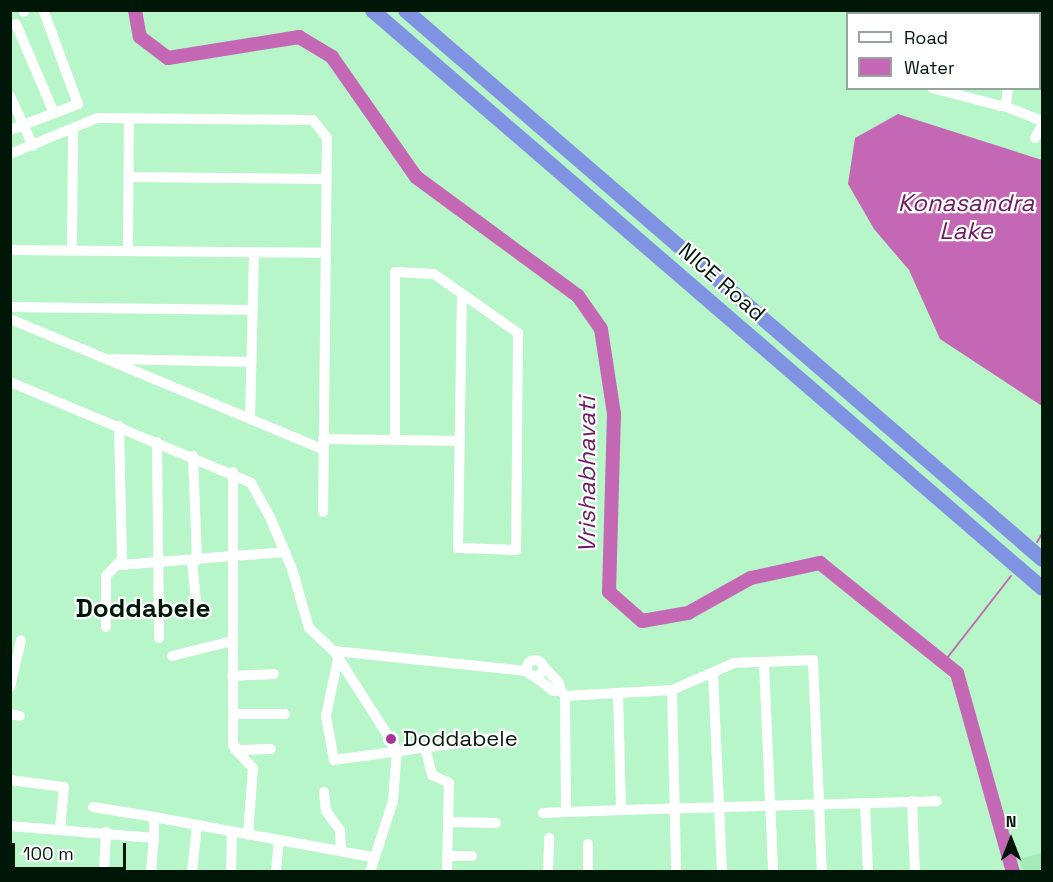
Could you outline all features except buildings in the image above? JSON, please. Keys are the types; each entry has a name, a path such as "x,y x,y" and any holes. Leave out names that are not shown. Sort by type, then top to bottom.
{"highway":[{"name":"NICE Road","path":"372,10 1042,588"},
{"name":"NICE Road","path":"405,10 1042,559"}],"street":[{"path":"10,130 78,104 44,12"},
{"path":"16,24 54,113"},
{"path":"944,90 969,94 1042,120"},
{"path":"1004,106 1008,90"},
{"path":"10,96 33,146"},
{"path":"10,154 96,118 313,120 327,138 323,512"},
{"path":"129,118 129,251"},
{"path":"1035,138 1042,126"},
{"path":"72,250 73,129"},
{"path":"129,177 326,179"},
{"path":"10,250 326,253"},
{"path":"250,419 254,252"},
{"path":"395,440 395,272 434,274 519,333 516,550 458,548 462,294"},
{"path":"10,307 252,310"},
{"path":"10,320 250,419 323,444 395,440 460,441"},
{"path":"106,359 251,362"},
{"path":"10,382 233,472 251,483 285,552 309,628 336,655 397,750 393,801 370,872"},
{"path":"118,426 120,566"},
{"path":"157,442 159,638"},
{"path":"193,456 197,613"},
{"path":"233,472 231,558 233,714 235,749 253,768 248,835"},
{"path":"106,627 106,574 120,566 285,552"},
{"path":"10,687 21,640"},
{"path":"172,656 232,641"},
{"path":"336,655 530,673 553,691 563,694 672,690 734,663 813,660 822,872"},
{"path":"336,655 326,716 334,760 510,736"},
{"path":"530,673 533,660 543,666 559,682 563,694 566,812"},
{"path":"764,662 773,872"},
{"path":"232,676 274,674"},
{"path":"713,674 722,872"},
{"path":"672,690 676,872"},
{"path":"618,693 621,810"},
{"path":"233,714 285,714"},
{"path":"426,747 432,775 449,783 447,872"},
{"path":"235,749 271,749"},
{"path":"10,780 63,787 60,829"},
{"path":"324,792 326,812 340,830 341,850"},
{"path":"912,801 915,872"},
{"path":"543,813 937,801"},
{"path":"865,803 868,872"},
{"path":"93,807 373,857"},
{"path":"151,872 154,817"},
{"path":"448,822 496,823"},
{"path":"192,872 197,825"},
{"path":"10,826 106,832 154,838"},
{"path":"104,872 106,832"},
{"path":"232,832 231,867 240,872"},
{"path":"548,872 549,838"},
{"path":"276,872 279,840"},
{"path":"588,844 588,872"},
{"path":"447,856 472,856"}],"shaded area":[{"path":"1042,853 1042,871 1023,871 1019,859"}],"water":[{"name":"Konasandra Lake","path":"898,114 1042,160 1042,406 940,339 909,270 874,229 848,184 855,138"}],"waterway":[{"name":"Vrishabhavati","path":"135,10 140,37 168,58 299,37 332,57 416,177 578,296 601,329 614,414 609,592 642,621 688,613 751,578 820,563 957,673 1013,872"},
{"path":"1037,542 1042,534"},
{"path":"944,662 1011,576"}],"place":[{"name":"Doddabele","path":"391,739"}],"district":[{"name":"Doddabele","path":"143,609"}]}
